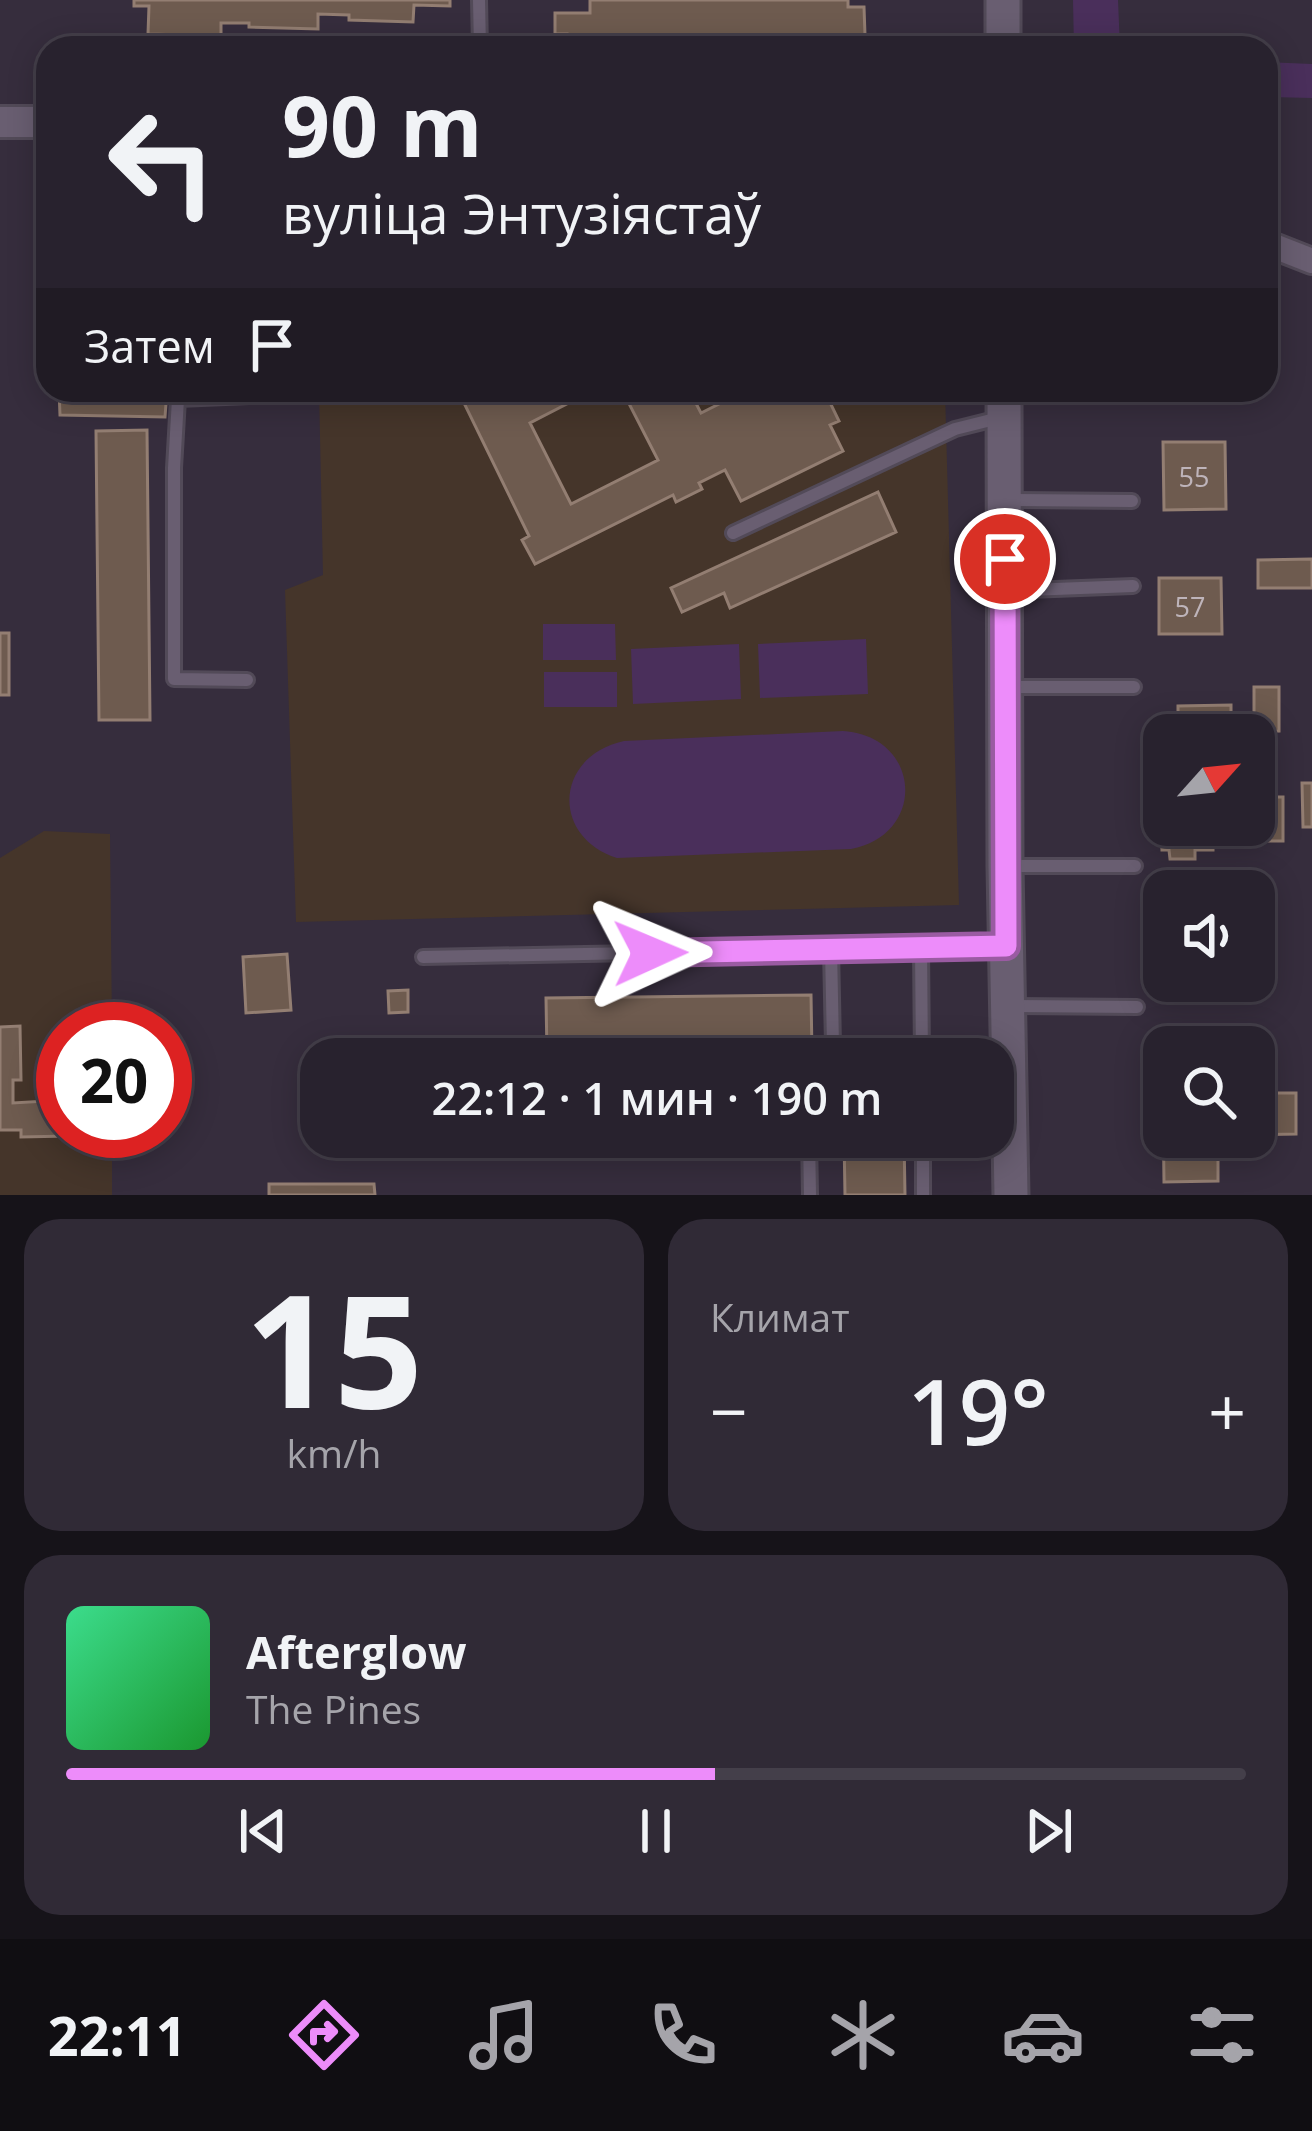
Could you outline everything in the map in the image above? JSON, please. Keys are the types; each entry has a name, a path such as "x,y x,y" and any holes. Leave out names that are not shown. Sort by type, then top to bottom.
{"main road":[{"path":"1003,0 1003,36"},
{"path":"1004,403 1011,1195"}],"street":[{"path":"0,122 36,122"},
{"path":"1278,248 1312,261"}],"lane":[{"path":"479,0 480,36"},
{"path":"178,402 174,679 247,680"},
{"path":"733,533 1004,403"},
{"path":"1004,500 1132,502"},
{"path":"1005,591 1133,586"},
{"path":"1006,687 1134,687"},
{"path":"1005,866 1135,866"},
{"path":"423,957 1006,946"},
{"path":"921,947 922,1038"},
{"path":"831,949 833,1038"},
{"path":"1007,1006 1137,1007"},
{"path":"809,1158 810,1195"},
{"path":"923,1158 923,1195"}],"shaded area":[{"path":"1073,0 1118,0 1120,36 1074,36"},
{"path":"1278,63 1312,64 1312,98 1278,97"},
{"path":"319,402 945,402 959,905 296,922 285,590 323,575"},
{"path":"543,624 615,624 616,660 543,660"},
{"path":"866,639 868,694 760,698 758,644"},
{"path":"739,644 741,699 633,704 631,649"},
{"path":"544,672 617,672 617,707 544,707"},
{"path":"843,731 869,737 888,749 905,786 903,806 893,825 876,840 851,849 617,858 580,833 572,815 574,779 584,763 601,749 624,741"},
{"path":"44,831 110,834 112,1002 36,1002 36,1158 112,1158 112,1195 0,1195 0,858"}],"building":[{"path":"134,0 450,0 450,6 414,5 413,22 318,14 318,29 221,23 221,36 148,34 149,6 134,6"},
{"path":"590,0 848,0 848,7 864,7 865,35 555,34 555,13 590,13"},
{"path":"59,402 166,402 165,417 60,415"},
{"path":"463,402 571,402 530,423 571,504 658,460 628,402 695,402 701,413 723,402 830,402 839,421 830,425 843,451 741,501 725,470 676,502 673,495 535,564 522,540 529,536"},
{"path":"147,430 150,720 99,720 96,431"},
{"path":"1163,442 1225,442 1226,509 1164,510"},
{"path":"878,492 896,532 730,608 724,593 682,612 671,588"},
{"path":"1312,559 1312,588 1258,588 1258,560"},
{"path":"1159,578 1221,578 1222,634 1159,634"},
{"path":"0,633 9,633 9,695 0,695"},
{"path":"1254,687 1279,687 1279,731 1275,731 1275,714 1254,714"},
{"path":"1231,705 1231,714 1178,714 1178,706"},
{"path":"1302,783 1312,783 1312,827 1303,827"},
{"path":"1275,797 1283,797 1283,841 1275,841"},
{"path":"1162,846 1213,846 1213,850 1195,850 1195,859 1170,859 1169,850"},
{"path":"287,954 291,1010 246,1013 243,957"},
{"path":"408,990 408,1012 389,1013 388,991"},
{"path":"811,995 812,1038 547,1038 546,998"},
{"path":"20,1026 21,1080 13,1080 13,1103 36,1102 36,1137 21,1137 21,1130 0,1130 0,1027"},
{"path":"1275,1093 1296,1093 1296,1134 1275,1134"},
{"path":"844,1158 904,1158 905,1195 845,1195"},
{"path":"1164,1158 1218,1158 1218,1181 1164,1182"},
{"path":"269,1184 374,1184 375,1195 269,1195"}],"route":[{"path":"650,953 1006,946 1005,559"}]}
